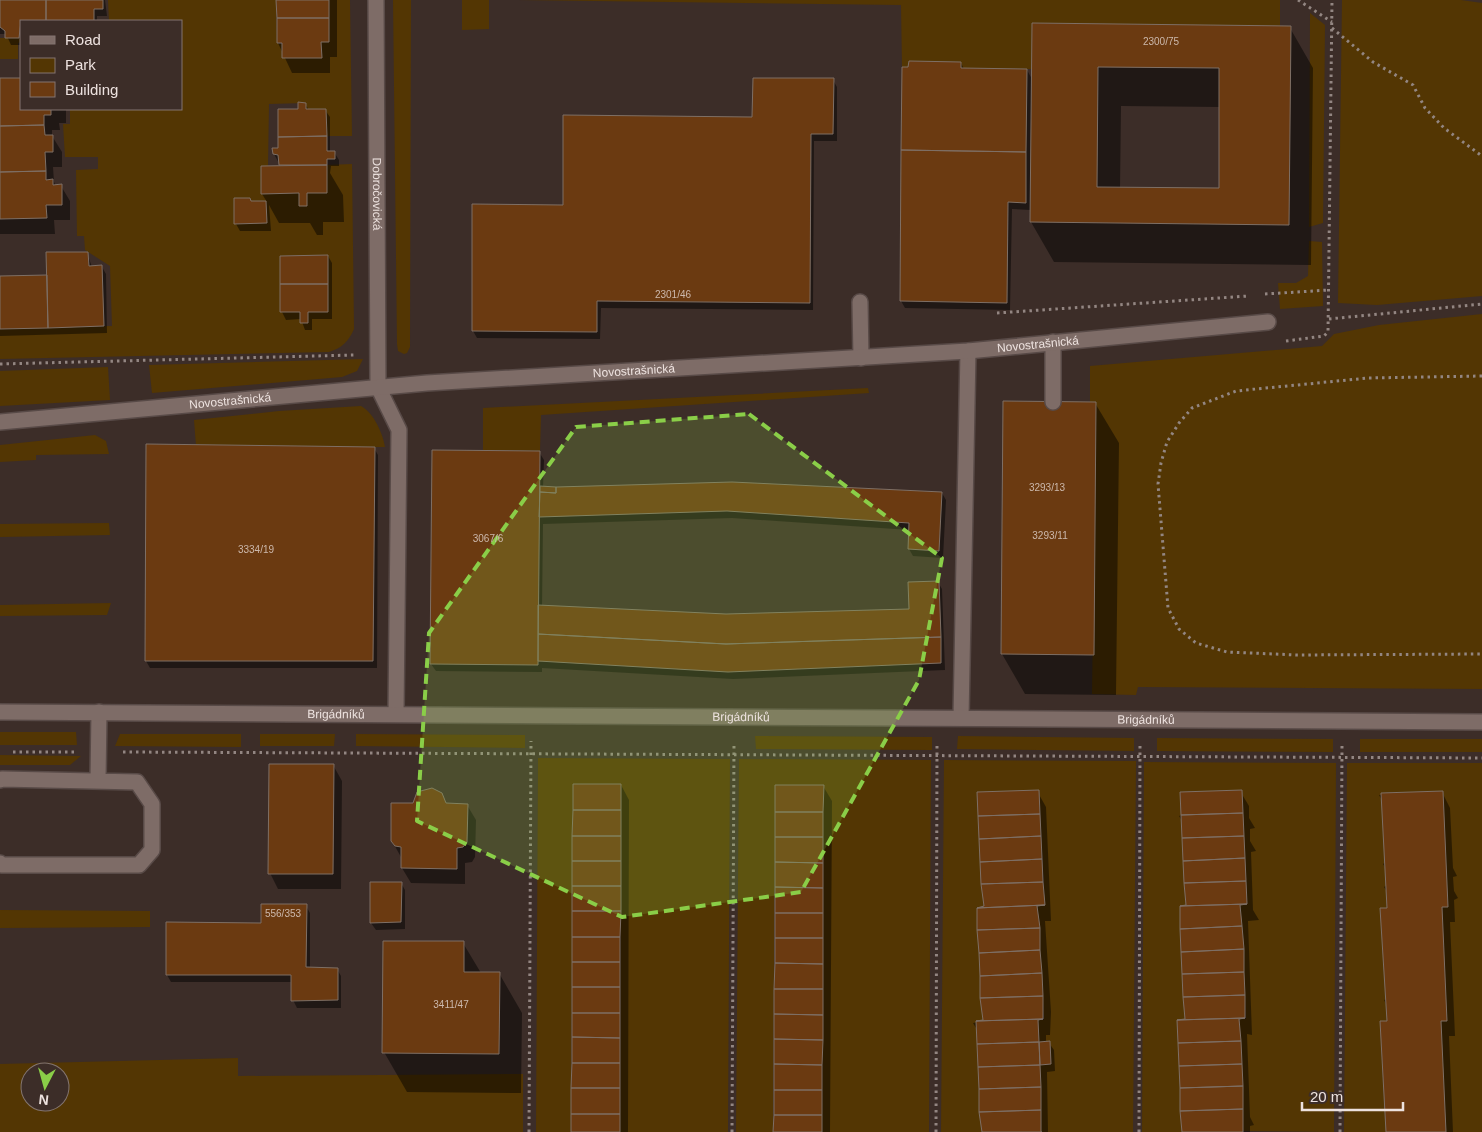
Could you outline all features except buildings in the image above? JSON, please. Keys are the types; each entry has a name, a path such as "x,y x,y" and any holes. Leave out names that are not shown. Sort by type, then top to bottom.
{"street":[{"name":"Dobročovická","path":"376,0 378,387"},
{"path":"860,302 861,358"},
{"name":"Novostrašnická","path":"0,422 378,387 968,351 1268,322"},
{"path":"1053,342 1053,402"},
{"path":"962,718 968,351"},
{"path":"378,387 399,430 396,714"},
{"name":"Brigádníků","path":"0,712 1482,722"},
{"path":"98,780 99,712"},
{"path":"0,780 2,778 137,782 152,804 152,850 138,865 2,865 0,863"}],"path":[{"path":"1298,0 1332,22"},
{"path":"1328,332 1332,0"},
{"path":"1331,28 1373,62 1413,85 1425,108 1444,128 1482,156"},
{"path":"1266,294 1329,290"},
{"path":"997,313 1248,296"},
{"path":"1329,319 1482,304"},
{"path":"0,364 377,355"},
{"path":"1482,376 1359,378 1236,391 1192,408 1179,423 1167,442 1158,484 1168,608 1179,629 1196,643 1228,652 1297,655 1482,654"},
{"path":"529,1132 530,715"},
{"path":"732,1132 734,716"},
{"path":"936,1132 937,718"},
{"path":"1139,1132 1140,719"},
{"path":"1340,1132 1342,721"},
{"path":"10,752 1482,758"}],"highlighted area":[{"path":"749,414 942,558 919,680 801,892 622,917 417,821 429,633 576,427"}],"green space":[{"path":"108,0 276,0 277,43 322,57 321,42 329,42 329,0 350,0 352,136 327,136 326,109 306,109 306,103 269,104 268,166 261,166 261,194 299,193 299,206 307,205 307,193 327,193 327,165 352,164 354,329 350,337 341,346 329,352 0,359 0,329 112,326 110,266 85,250 84,236 77,236 76,170 98,169 98,157 65,157 63,124 70,124 70,110 182,110 182,20 109,20","holes":["250,198 251,201 266,201 267,223 234,224 234,199","328,255 328,312 308,312 308,323 300,323 300,312 280,312 280,256"]},
{"path":"393,0 411,0 410,347 407,353 404,354 398,351 397,344"},
{"path":"462,0 489,0 489,29 462,30"},
{"path":"518,0 1280,0 1280,26 1032,23 1032,69 961,68 961,62 909,61 908,67 902,67 901,5"},
{"path":"1342,0 1461,0 1482,3 1482,296 1377,305 1338,303"},
{"path":"1310,13 1325,25 1323,223 1309,227"},
{"path":"0,38 20,38 20,42 18,43 18,59 0,59"},
{"path":"1309,241 1322,242 1323,306 1280,309 1278,283 1296,283 1308,276"},
{"path":"1482,314 1482,689 1138,687 1136,695 1092,694 1096,403 1090,402 1090,366 1322,346 1334,334 1379,325"},
{"path":"363,359 357,371 342,377 152,393 149,365"},
{"path":"108,367 110,400 0,406 0,371"},
{"path":"868,388 869,393 541,415 540,451 483,450 483,408"},
{"path":"361,406 366,409 377,424 385,447 196,446 194,420 279,411"},
{"path":"95,435 106,441 109,454 36,455 36,460 0,462 0,445"},
{"path":"109,523 110,535 0,537 0,524"},
{"path":"111,603 107,615 0,616 0,605"},
{"path":"0,732 76,732 77,745 0,745"},
{"path":"120,734 241,734 241,747 115,746"},
{"path":"260,734 335,734 334,746 260,746"},
{"path":"356,734 525,735 525,748 356,746"},
{"path":"755,736 932,737 932,750 756,749"},
{"path":"958,736 1134,738 1134,751 957,749"},
{"path":"1157,738 1333,739 1333,752 1157,751"},
{"path":"1360,739 1482,739 1482,752 1360,752"},
{"path":"0,755 81,756 70,765 0,765"},
{"path":"538,758 730,759 728,1132 620,1132 621,784 573,784 571,1132 536,1132"},
{"path":"739,759 931,760 929,1132 822,1132 823,785 775,785 773,1132 736,1132"},
{"path":"944,760 1136,761 1133,1132 1041,1132 1040,1065 1051,1064 1050,1042 1039,1042 1038,1020 1044,1020 1037,906 1045,905 1039,790 977,793 984,906 976,908 978,908 983,1020 976,1020 982,1132 941,1132"},
{"path":"1144,762 1336,763 1334,1132 1242,1131 1242,1064 1239,1019 1246,1019 1240,905 1247,903 1242,790 1180,792 1186,905 1180,906 1185,1019 1177,1020 1182,1132 1142,1132"},
{"path":"1347,763 1482,763 1482,1132 1446,1132 1441,1021 1447,1021 1442,907 1448,907 1443,791 1382,793 1387,908 1380,908 1387,1021 1381,1044 1386,1132 1344,1132"},
{"path":"0,910 150,911 150,927 0,928"},
{"path":"238,1058 238,1076 523,1074 523,1132 0,1132 0,1064 20,1063 20,1112 70,1112 70,1062"}]}
